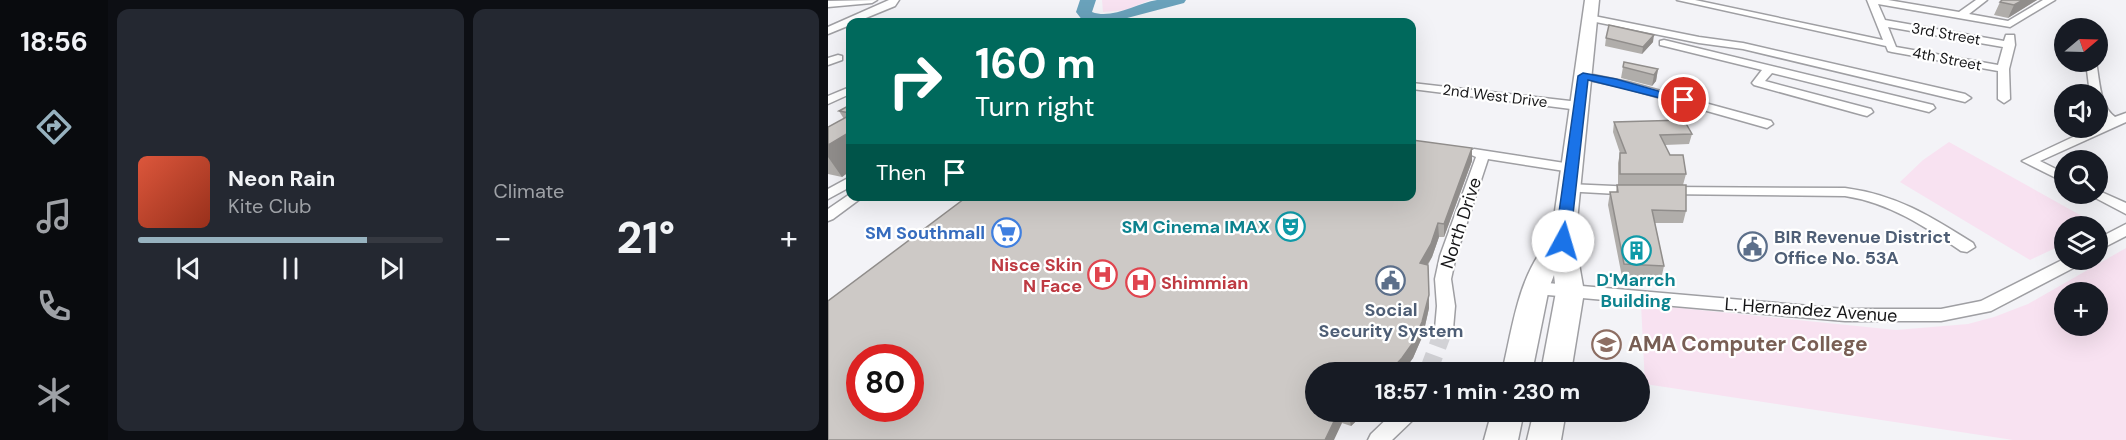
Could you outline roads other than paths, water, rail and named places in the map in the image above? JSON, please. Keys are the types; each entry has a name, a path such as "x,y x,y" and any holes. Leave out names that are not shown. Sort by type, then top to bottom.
{"highway":[{"path":"1558,362 1570,291 1563,241 1592,0"},
{"path":"1519,362 1536,288 1548,258 1563,241"},
{"path":"1501,440 1505,422"},
{"path":"1545,440 1548,422"}],"street":[{"path":"828,4 872,0"},
{"name":"4th Street","path":"1682,0 1891,47 2003,69"},
{"path":"1872,0 1891,47"},
{"path":"1872,0 2010,24 2050,0"},
{"path":"1961,15 1982,0"},
{"path":"857,18 893,2"},
{"path":"1588,22 1768,70 1929,108"},
{"path":"1588,22 1743,46 1965,98"},
{"path":"828,31 846,23"},
{"name":"3rd Street","path":"1883,23 2010,45"},
{"path":"2004,99 2003,69 2010,45 2010,24"},
{"path":"1768,70 1758,83 1867,112"},
{"path":"1583,76 1624,84 1767,124"},
{"name":"2nd West Drive","path":"1416,86 1578,106"},
{"path":"828,100 846,92"},
{"path":"2054,173 2029,161 2126,117"},
{"path":"2108,118 2113,122"},
{"path":"1463,152 1484,155 1569,178 1597,191 1867,194 1886,199 1905,208 1967,247"},
{"name":"North Drive","path":"1444,329 1446,306 1443,279 1448,256 1484,155"},
{"path":"828,195 846,184"},
{"path":"2108,200 2126,209"},
{"path":"828,216 850,201"},
{"path":"2108,240 2126,230"},
{"name":"L. Hernandez Avenue","path":"1536,288 1845,315 1941,315 1985,307 2056,270"},
{"path":"1378,440 1397,422"}],"waterway":[{"path":"1088,0 1084,12 1089,18 1123,15 1178,0"}],"tunnel":[{"path":"1432,362 1444,329"}],"place":[{"name":"SM Cinema IMAX","path":"1291,227"},
{"name":"SM Southmall","path":"1006,233"},
{"name":"BIR Revenue District Office No. 53A","path":"1753,247"},
{"name":"D'Marrch Building","path":"1636,251"},
{"name":"Nisce Skin N Face","path":"1103,275"},
{"name":"Social Security System","path":"1391,281"},
{"name":"Shimmian","path":"1140,283"},
{"name":"AMA Computer College","path":"1607,344"}]}
